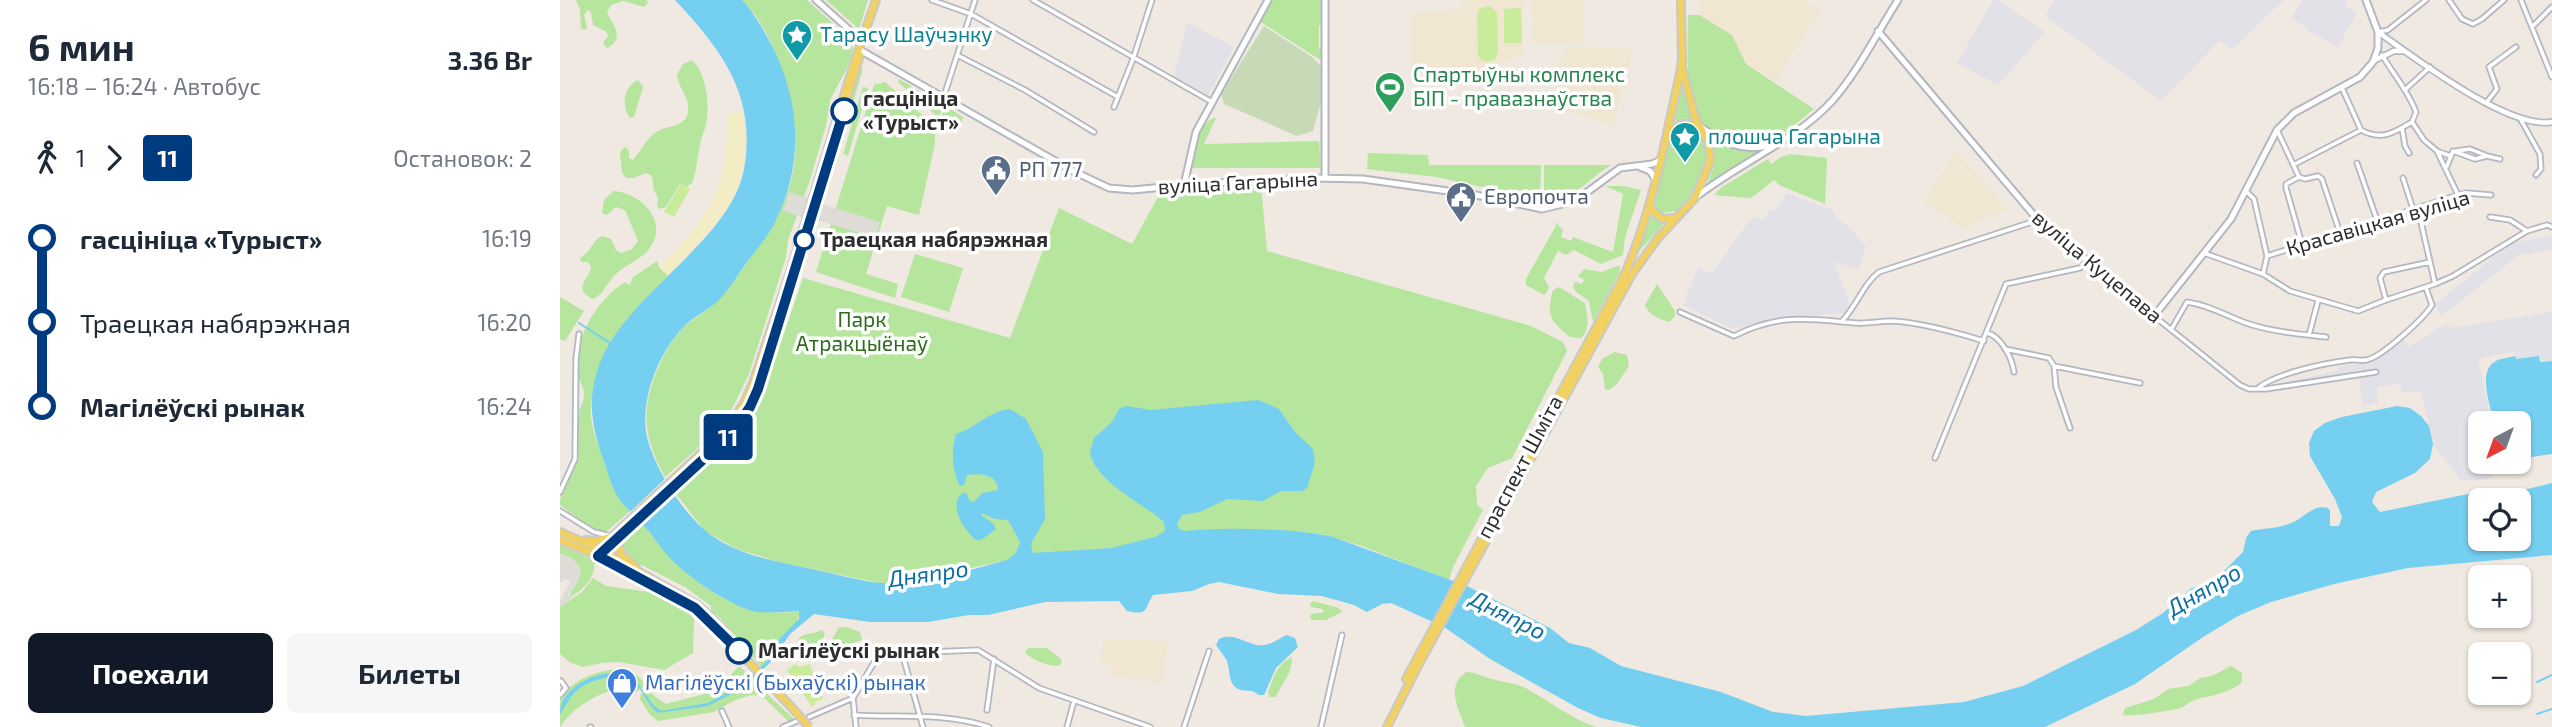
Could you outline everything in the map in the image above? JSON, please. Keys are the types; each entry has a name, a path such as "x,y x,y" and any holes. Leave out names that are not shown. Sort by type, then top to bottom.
{"main road":[{"path":"816,0 863,42"},
{"path":"601,552 729,431 750,407 758,389 876,0"},
{"path":"1184,185 1196,132 1268,0"},
{"path":"1325,0 1325,178"},
{"path":"1666,138 1681,64 1681,0"},
{"path":"1695,198 1732,170 1810,121 1832,100 1853,73 1898,0"},
{"path":"2154,316 2231,219 2277,130 2294,113 2362,75 2373,62 2378,48 2378,32 2366,0"},
{"name":"вуліца Куцепава","path":"1878,31 2038,220 2154,316"},
{"name":"вуліца Гагарына","path":"860,51 944,96 1076,173 1109,188 1133,190 1325,178 1363,179 1476,195 1542,209 1575,201 1620,168 1661,160"},
{"path":"1681,64 1692,108 1709,143 1710,162 1695,198"},
{"path":"1666,138 1670,131 1680,125 1694,125 1729,144 1746,149 1773,145"},
{"name":"праспект Шміта","path":"1385,727 1623,278 1650,204 1666,138"},
{"path":"1637,166 1647,169 1656,180"},
{"name":"праспект Шміта","path":"1498,512 1632,274 1644,255 1695,198"},
{"path":"1650,204 1652,210 1662,219 1676,218"},
{"path":"560,532 580,540 695,608 728,638 809,727"},
{"path":"580,540 615,538"},
{"path":"615,538 624,557 658,582"},
{"path":"560,540 601,552 698,605 724,630 728,638"}],"street":[{"path":"932,0 971,14 1118,97"},
{"path":"944,96 975,0"},
{"path":"1032,0 1212,102"},
{"path":"1114,107 1152,0"},
{"path":"2378,32 2388,30 2426,0"},
{"path":"2449,0 2462,19 2473,24 2504,0"},
{"path":"2521,0 2552,74"},
{"path":"2532,27 2552,7"},
{"path":"2378,32 2486,103 2521,120 2552,122"},
{"path":"2486,103 2497,89 2489,67 2516,47"},
{"path":"2373,62 2382,55 2405,51"},
{"path":"2342,88 2361,130 2372,136 2393,133 2412,122 2416,112 2406,89 2382,55"},
{"path":"959,56 1025,90 1094,132"},
{"path":"2406,89 2430,67"},
{"path":"2521,120 2540,154 2541,169 2536,175"},
{"path":"2412,122 2424,141 2437,151 2458,195"},
{"path":"2402,128 2404,146 2409,153"},
{"path":"2277,130 2299,177"},
{"path":"2293,164 2361,130"},
{"path":"2437,151 2475,159 2487,156 2500,159"},
{"path":"2446,167 2452,154"},
{"path":"2357,163 2377,221"},
{"path":"2302,244 2286,188 2286,184 2299,177 2322,178 2340,233"},
{"path":"2403,177 2416,209 2435,284"},
{"path":"2246,191 2254,199 2267,256 2263,274"},
{"name":"Красавіцкая вуліца","path":"2267,256 2458,195 2491,195"},
{"path":"2490,218 2510,220 2527,231"},
{"path":"1842,321 1853,310 1871,279 1879,272 2038,220"},
{"path":"2204,253 2263,274 2290,292 2358,311 2453,276 2527,231 2550,226 2552,221"},
{"path":"1935,457 2006,284 2080,268 2087,262"},
{"path":"2386,299 2380,278 2384,272 2430,262"},
{"path":"2256,390 2265,382 2305,369 2351,360 2368,360 2426,315 2432,305 2426,288"},
{"path":"2309,335 2318,301"},
{"path":"2171,330 2187,302 2210,307 2248,323 2326,337"},
{"path":"1680,312 1734,336 1774,320 1823,319 1858,323 1895,321 1953,331 1984,341"},
{"name":"вуліца Куцепава","path":"2154,316 2230,378 2246,388 2256,390"},
{"path":"1987,333 1993,334 2005,349 2013,363 2014,372"},
{"path":"560,492 576,459 576,359 579,334"},
{"path":"2005,349 2049,358 2054,366 2056,387 2070,428"},
{"path":"2054,366 2140,383"},
{"path":"2256,390 2376,372"},
{"path":"560,511 594,533 615,538"},
{"path":"590,540 594,533"},
{"path":"1321,727 1342,635"},
{"path":"856,727 853,698 879,654 978,650 1039,688 1150,727"},
{"path":"1184,727 1209,651"},
{"path":"902,653 923,727"},
{"path":"987,709 994,659"},
{"path":"560,695 566,688 561,681"},
{"path":"808,717 853,698"},
{"path":"1067,727 1074,701"},
{"path":"722,711 729,727"},
{"path":"854,715 899,718 919,715 968,721 989,727"},
{"path":"783,727 797,721"}],"shaded area":[{"path":"1463,0 1522,0 1523,55 1486,70 1411,69 1411,14 1457,9"},
{"path":"1531,0 1584,0 1584,43 1534,43"},
{"path":"1699,0 1809,0 1808,2 1820,10 1775,82 1746,64 1732,35 1699,15"},
{"path":"1993,0 1998,0 2045,32 1998,85 1957,63"},
{"path":"2055,0 2284,0 2232,49 2219,41 2161,101 2045,16"},
{"path":"2302,0 2348,0 2345,5 2357,12 2338,47 2291,19"},
{"path":"1187,22 1234,47 1208,95 1174,76"},
{"path":"1566,47 1633,48 1613,127 1568,110 1573,92 1552,84"},
{"path":"1956,151 2008,209 1963,228 1923,202"},
{"path":"789,192 808,198 802,217 783,211"},
{"path":"1787,193 1832,210 1836,218 1846,224 1866,246 1859,270 1834,261 1851,308 1846,313 1770,319 1733,329 1683,305 1698,267 1711,274 1750,220 1755,216 1763,221"},
{"path":"819,203 880,222 875,238 814,219"},
{"path":"2552,236 2552,250 2519,255 2442,316 2434,305 2511,243"},
{"path":"2552,312 2552,361 2540,362 2539,356 2516,359 2514,352 2478,358 2489,411 2468,411 2468,474 2494,474 2490,479 2461,481 2433,444 2421,391 2402,393 2400,383 2377,387 2378,403 2363,406 2359,379 2287,389 2286,382 2337,371 2338,367 2373,361 2401,338 2409,347 2447,323 2451,328"},
{"path":"560,554 574,560 581,573 568,596 573,597 560,607 560,601 571,580 560,583"},
{"path":"1104,639 1169,641 1161,683 1111,676 1113,667 1100,660"}],"green space":[{"path":"576,0 647,0 648,3 644,7 623,1 611,5 607,13 617,37 607,48 603,43 608,36 607,32 593,25 591,12 588,10 584,15 587,28 581,29 580,9"},
{"name":"Траецкая набярэжная","path":"742,0 807,0 851,40 853,48 848,66 830,100 826,125 810,180 788,240 786,257 749,374 724,425 665,477 652,449 647,423 649,396 659,366 677,334 722,296 761,242 783,204 794,167 794,124 783,74 766,33"},
{"path":"826,0 868,0 859,29"},
{"path":"1271,0 1322,0 1319,48 1322,49 1322,61 1259,21"},
{"path":"1490,6 1497,13 1498,52 1495,59 1488,62 1480,59 1478,55 1477,16 1480,8"},
{"path":"1521,8 1522,43 1504,43 1504,9"},
{"path":"1688,15 1699,15 1732,35 1746,64 1814,109 1786,131 1762,145 1743,145 1714,133 1699,117 1691,96"},
{"path":"1264,26 1312,57 1322,67 1321,102 1313,131 1297,136 1224,104 1221,94"},
{"path":"692,60 704,81 708,108 696,169 692,183 687,187 680,184 666,207 660,209 657,206 658,197 654,191 652,176 646,173 626,178 622,173 620,152 625,147 629,151 629,158 633,160 654,134 684,120 688,106 677,75 683,64"},
{"path":"861,68 863,69 823,204 819,203"},
{"path":"1682,74 1694,120 1675,123"},
{"path":"899,79 943,105 939,118 898,82"},
{"path":"638,80 643,87 634,117 630,118 625,108 625,97 629,87"},
{"path":"885,82 935,126 935,144 919,215 887,206 866,274 898,284 895,298 816,272 874,85"},
{"path":"863,87 868,88 848,156 843,154"},
{"path":"945,106 963,117 959,131 940,119"},
{"path":"1216,118 1204,144 1319,141 1321,168 1191,168 1200,133"},
{"name":"плошча Гагарына","path":"1685,126 1698,128 1704,140 1707,151 1704,172 1678,211 1662,213 1655,200 1669,137 1672,132"},
{"path":"1713,140 1738,151 1759,152 1706,188 1714,166"},
{"path":"1368,153 1428,155 1429,165 1541,165 1540,200 1437,177 1367,169"},
{"path":"1791,154 1827,158 1825,204 1779,185 1774,180 1751,198 1714,195 1722,187 1768,159 1771,164"},
{"path":"1544,165 1611,165 1574,192 1556,199 1544,200"},
{"path":"681,184 690,189 674,217 664,212"},
{"name":"Парк Атракцыёнаў","path":"1261,185 1267,251 1531,326 1563,342 1567,351 1512,458 1488,468 1476,486 1477,505 1483,510 1449,580 1362,546 1321,534 1210,529 1111,548 1007,560 908,582 879,583 779,562 737,549 705,531 676,494 725,448 756,407 764,392 803,278 1010,338 1059,208 1132,244 1159,195"},
{"path":"1605,186 1641,190 1625,237 1623,255 1601,264 1574,250 1566,255 1558,251 1544,278 1549,287 1546,294 1526,285 1526,279 1558,222 1563,230 1561,237 1571,241 1573,237 1613,252 1623,194"},
{"path":"614,191 634,197 650,211 656,229 655,239 646,253 618,272 602,293 592,299 582,287 591,266 588,262 581,262 580,258 602,236 611,239 616,250 621,253 632,249 638,241 625,210 616,207 607,215 602,213 604,200"},
{"path":"1650,212 1666,221 1635,256"},
{"path":"915,254 963,268 949,312 901,297"},
{"path":"657,261 668,276 616,335 606,352 593,388 591,414 594,432 613,484 630,511 607,531 597,532 560,505 562,493 578,456 577,418 584,396 577,373 579,346 596,310 614,290 625,282 630,285 632,278"},
{"path":"1620,265 1619,274 1593,322 1589,301 1576,292 1573,287 1575,282 1582,284 1584,280 1578,276 1584,269 1602,272"},
{"path":"1657,284 1675,311 1675,316 1669,322 1655,316 1645,305"},
{"path":"1559,287 1585,303 1587,326 1581,338 1570,337 1551,317 1553,290"},
{"path":"560,297 584,311 565,341 560,339"},
{"path":"1615,352 1627,355 1629,366 1616,385 1608,390 1605,389 1603,374 1598,367 1602,359"},
{"path":"643,524 674,560 711,590 753,609 800,611 797,622 783,635 761,667 721,619 711,611 711,606 685,587 624,556 621,545"},
{"path":"560,545 594,560 593,573 588,583 569,598 580,568 571,558 560,554"},
{"path":"593,578 606,586 656,593 689,609 694,618 693,653 664,670 619,662 583,667 571,663 560,654 560,607 582,592"},
{"path":"1313,601 1339,608 1342,612 1326,620 1312,620 1311,614 1324,612 1311,607"},
{"path":"847,627 860,632 862,640 844,646 836,645 832,640 838,628"},
{"path":"822,630 825,634 819,645 806,648 798,654 794,653 800,637"},
{"path":"1028,648 1047,648 1060,658 1062,663 1058,666 1045,664 1025,653"},
{"path":"1292,657 1287,678 1276,697 1270,697 1268,693 1276,672"},
{"path":"795,664 800,667 810,664 823,699 812,707 787,670"},
{"path":"739,666 757,682 758,689 763,690 795,720 789,722 762,696 752,695 735,700 714,712 658,721 650,715 640,699 641,694 648,688 666,704 708,693 714,698 720,693 717,689"},
{"path":"2231,666 2242,673 2242,682 2233,688 2194,700 2177,709 2123,715 2125,708 2154,699 2168,689 2189,686 2200,678 2212,676"},
{"path":"620,669 638,677 645,686 631,695 619,687 594,698 579,707 560,727 560,697 566,690 587,677"},
{"path":"1466,672 1516,684 1571,716 1597,727 1465,727 1455,691 1456,684"}],"sand":[{"path":"743,112 744,166 738,186 718,221 668,276 659,267 704,216 720,180 725,161 727,113"}],"water":[{"name":"Дняпро","path":"675,0 742,0 746,4 763,29 786,80 793,107 794,162 788,190 767,235 723,296 682,329 663,355 648,395 645,427 651,450 664,478 703,529 740,550 782,563 861,580 889,583 939,578 1007,560 1016,553 1020,542 1008,520 995,519 982,513 996,529 981,540 976,540 959,518 957,511 958,498 962,493 966,493 970,501 974,502 982,493 998,490 995,481 987,476 972,474 967,475 964,485 960,486 955,474 953,454 956,434 995,413 1010,409 1026,419 1043,452 1045,519 1031,544 1033,553 1111,548 1155,537 1165,531 1164,522 1101,473 1090,452 1094,438 1112,422 1119,409 1126,406 1151,410 1258,400 1279,409 1295,432 1313,449 1315,463 1307,488 1302,491 1281,491 1263,501 1227,499 1200,512 1182,515 1177,524 1179,529 1280,530 1333,537 1467,586 1550,628 1569,643 1590,648 1621,666 1721,692 1773,712 1806,716 1964,702 2023,686 2136,630 2163,613 2190,589 2218,577 2243,552 2246,538 2251,531 2286,525 2322,507 2330,511 2330,526 2339,526 2342,517 2335,499 2310,456 2309,443 2314,431 2325,423 2342,417 2397,406 2410,408 2421,416 2429,426 2433,444 2430,459 2415,473 2376,492 2372,502 2380,512 2468,494 2468,551 2531,551 2531,488 2552,483 2552,555 2408,568 2334,584 2271,602 2240,615 2203,637 2135,684 2045,727 1641,727 1601,718 1578,708 1490,659 1444,627 1391,603 1382,604 1367,612 1354,605 1322,596 1278,594 1219,582 1192,591 1153,595 1145,610 1139,613 1127,611 1119,601 1045,602 988,615 969,615 928,622 870,622 814,614 790,634 771,662 741,689 708,706 658,713 634,682 629,678 614,677 596,680 581,687 560,714 562,703 577,685 599,675 611,673 633,676 653,705 661,711 708,703 741,685 767,661 780,638 799,619 799,611 757,612 746,609 709,590 676,564 617,495 598,443 593,419 592,396 597,371 616,334 721,218 736,194 744,169 747,143 740,97 721,56"},
{"path":"2539,356 2540,362 2552,361 2552,454 2531,457 2531,411 2491,411 2486,375 2495,361"},
{"path":"1287,635 1295,638 1298,647 1276,668 1264,695 1235,686 1226,659 1216,645 1219,639 1231,637 1265,645"}],"pier":[{"path":"668,476 678,491 640,526 628,514"}],"waterway":[{"path":"579,323 610,343"},
{"path":"2537,682 2552,675"},
{"path":"2537,714 2552,709"}],"bus line":[{"name":"11","path":"739,651 695,608 598,556 732,433 750,407 758,389 844,111"}],"place":[{"name":"Тарасу Шаўчэнку","path":"797,62"},
{"name":"гасцініца «Турыст»","path":"844,111"},
{"name":"Спартыўны комплекс БІП - правазнаўства","path":"1390,114"},
{"name":"плошча Гагарына","path":"1685,164"},
{"name":"РП 777","path":"996,197"},
{"name":"Европочта","path":"1461,224"},
{"name":"Траецкая набярэжная","path":"804,240"},
{"name":"Магілёўскі рынак","path":"739,651"},
{"name":"Магілёўскі (Быхаўскі) рынак","path":"622,710"}]}
